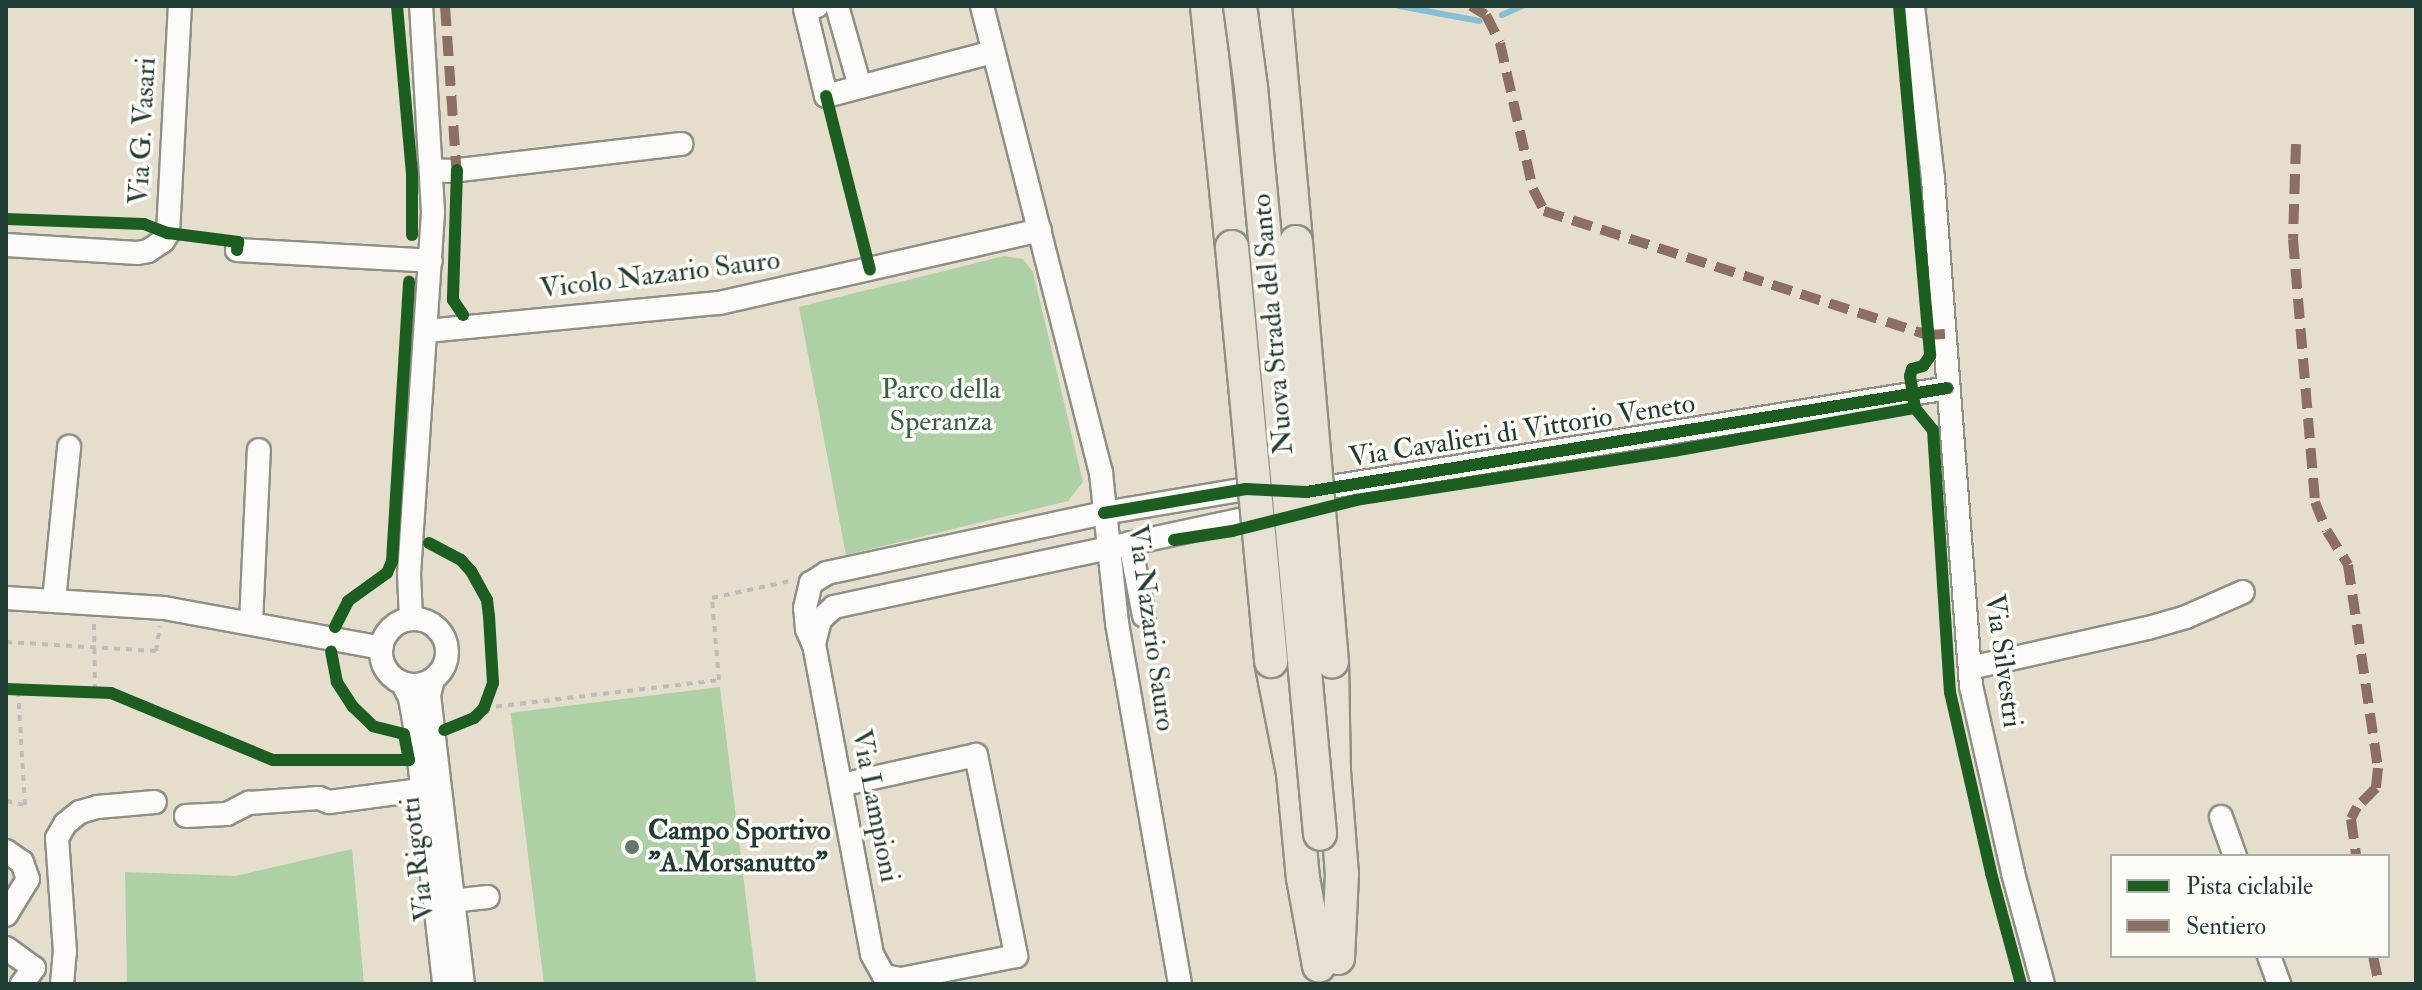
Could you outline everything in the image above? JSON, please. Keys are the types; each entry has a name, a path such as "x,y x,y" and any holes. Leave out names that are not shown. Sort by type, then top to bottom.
{"highway":[{"path":"1207,6 1271,661 1293,773 1303,878 1330,973"},
{"name":"Nuova Strada del Santo","path":"1240,6 1251,87 1330,973"},
{"path":"1275,6 1332,661 1334,771 1342,874 1330,973"}],"street":[{"name":"Via G. Vasari","path":"6,245 138,253 148,251 163,241 168,233 180,6"},
{"path":"6,598 164,608 381,648 388,632 411,619 411,542 431,261 431,170 421,6"},
{"path":"817,6 805,9 826,96 993,52"},
{"path":"837,6 860,87"},
{"name":"Via Nazario Sauro","path":"982,6 1101,473 1106,548 1180,984"},
{"name":"Via Silvestri","path":"1913,6 1933,179 1970,668 2013,873 2043,984"},
{"path":"431,170 681,144"},
{"name":"Vicolo Nazario Sauro","path":"427,331 719,303 1040,230"},
{"path":"237,250 431,261"},
{"name":"Via Cavalieri di Vittorio Veneto","path":"811,583 827,573 1104,513 1246,489 1306,492 1948,388"},
{"path":"54,601 69,447"},
{"path":"251,623 259,450"},
{"name":"Via Cavalieri di Vittorio Veneto","path":"814,645 820,620 834,607 1250,518 1306,492"},
{"path":"1130,543 1144,616"},
{"path":"811,583 805,608 807,629 814,645"},
{"path":"1970,668 2148,628 2186,617 2243,592"},
{"name":"Via Rigotti","path":"411,619 431,623 447,646 446,665 433,680 429,695 431,788 444,902 444,984"},
{"name":"Via Lampioni","path":"814,645 872,954 884,976 901,979 1016,956 976,755 841,785"},
{"name":"Via Rigotti","path":"381,648 384,668 403,684 410,698 431,788"},
{"path":"403,684 416,686 433,680"},
{"path":"186,816 227,814 249,803 319,798 329,802 431,788"},
{"path":"62,984 65,952 57,838 65,824 80,812 155,802"},
{"path":"2221,817 2234,854"},
{"path":"6,851 22,862 28,879 6,915"},
{"path":"444,902 488,897"},
{"name":"Via Rigotti","path":"444,902 463,984"},
{"path":"6,948 34,968 22,984"},
{"path":"2270,958 2279,984"}],"path":[{"path":"484,708 719,680 712,598 800,579 811,583"},
{"path":"6,642 156,651 164,608"},
{"path":"94,624 95,690"},
{"path":"6,801 25,805 18,689"}],"green space":[{"name":"Parco della Speranza","path":"1004,256 1023,259 1033,272 1083,482 1068,501 846,555 799,307"},
{"name":"Campo Sportivo \"A.Morsanutto\"","path":"720,687 756,984 544,984 511,713"},
{"path":"352,849 364,984 127,984 125,872 236,876"}],"waterway":[{"path":"1399,6 1480,21"},
{"path":"1502,15 1522,6"}],"marked path":[{"path":"445,6 457,178"},
{"path":"1471,6 1486,15 1500,43 1533,189 1544,211 1929,335 1945,334"},
{"path":"2296,144 2293,239 2315,502 2327,531 2348,565 2378,768 2376,788 2357,807 2351,819 2356,854"},
{"path":"2373,958 2379,984"}],"cycle path":[{"path":"397,6 412,175 412,235"},
{"path":"1899,6 1930,356 1923,366 1912,369 1910,376 1915,408 1933,430 1950,692 1991,873 2021,984"},
{"path":"826,96 870,270"},
{"path":"457,170 453,300 463,315"},
{"path":"6,219 144,224 168,233 238,242 237,250"},
{"path":"335,627 348,601 387,573 392,561 409,282"},
{"path":"1104,513 1246,489 1306,492 1948,388"},
{"path":"1174,540 1232,531 1356,500 1673,451 1915,408"},
{"path":"429,543 461,560 471,571 487,600 489,616 493,683 484,708 474,718 444,730"},
{"path":"6,689 111,693 273,760 409,760 404,734 373,726 353,707 337,682 331,652"}],"place":[{"name":"Campo Sportivo \"A.Morsanutto\"","path":"632,847"}]}
